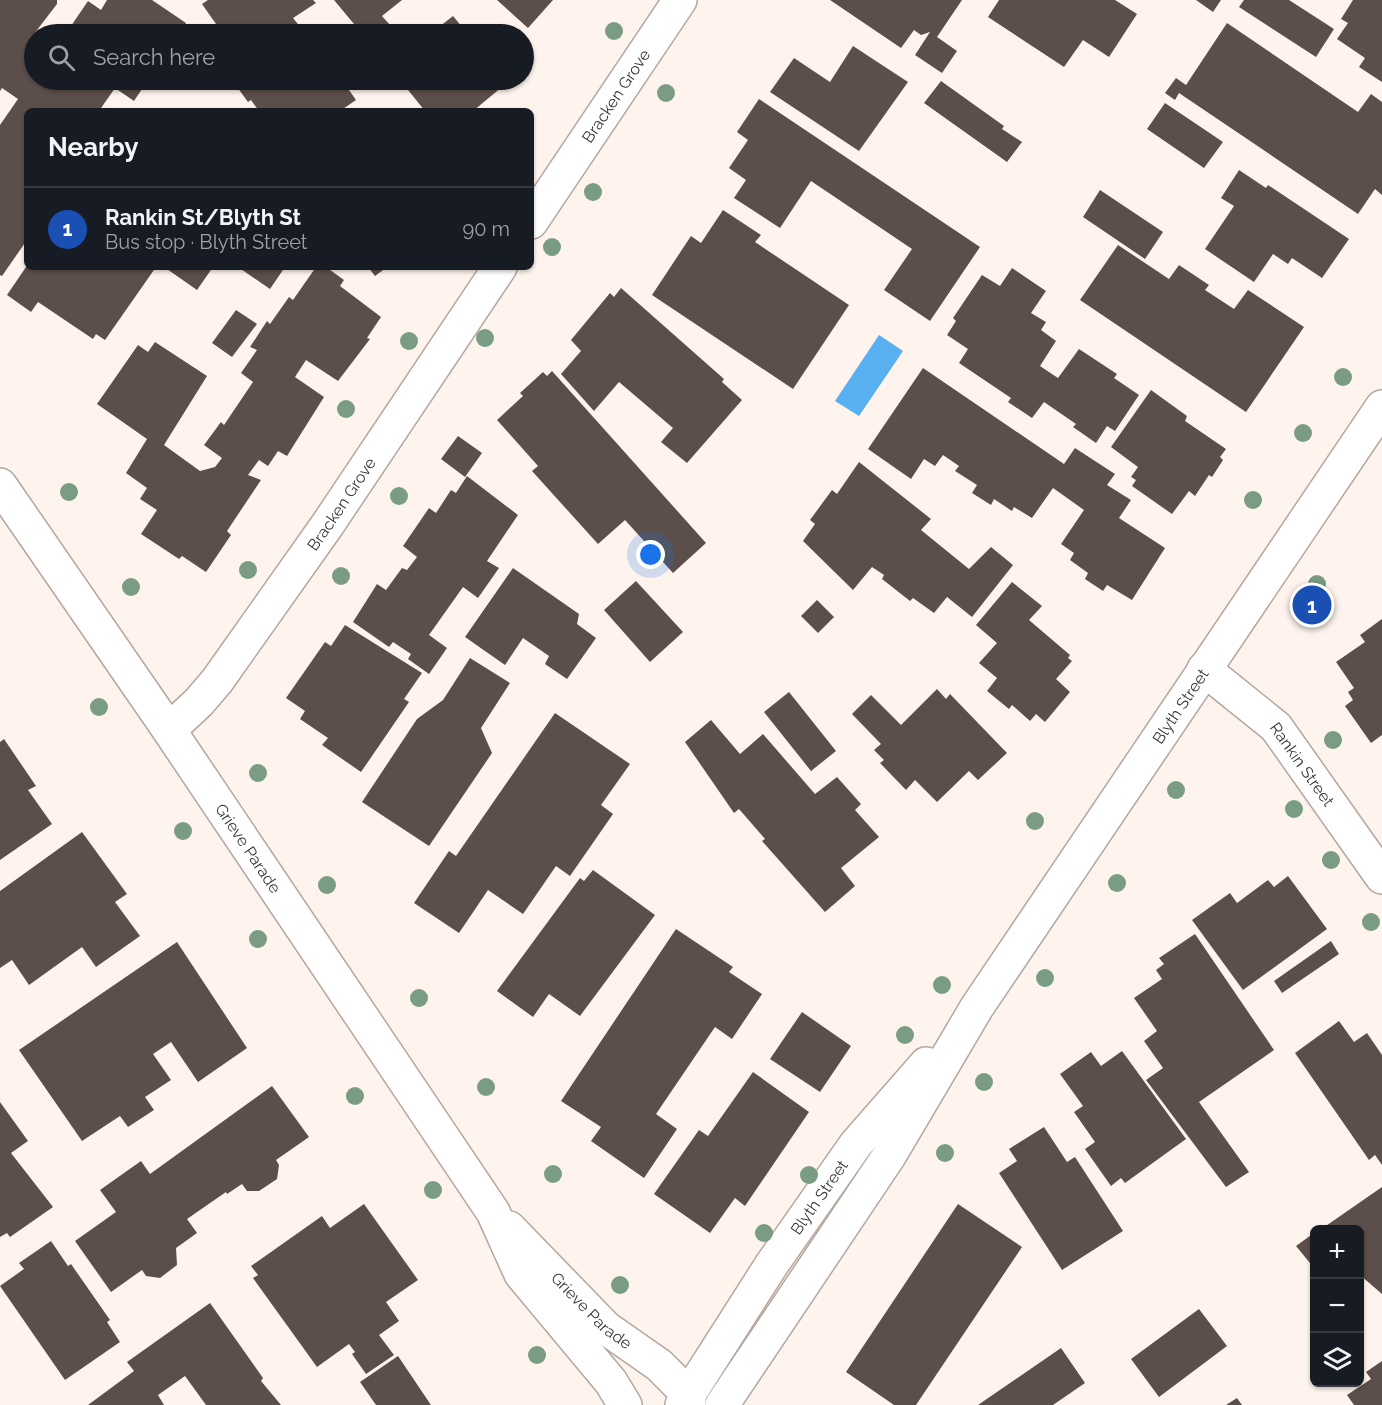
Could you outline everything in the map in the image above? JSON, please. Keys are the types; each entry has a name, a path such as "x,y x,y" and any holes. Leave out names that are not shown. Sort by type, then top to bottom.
{"street":[{"name":"Bracken Grove","path":"534,218 680,0"},
{"name":"Bracken Grove","path":"169,730 200,702 223,672 335,514 499,270"},
{"name":"Blyth Street","path":"722,1405 889,1156 977,1007 1382,407"},
{"name":"Grieve Parade","path":"0,485 169,730 493,1212 521,1274 611,1382 625,1405"},
{"name":"Rankin Street","path":"1204,669 1276,727 1382,877"},
{"name":"Blyth Street","path":"687,1402 772,1264 856,1144 977,1007"},
{"name":"Grieve Parade","path":"493,1212 606,1328 659,1365 687,1402"}],"water":[{"path":"879,335 903,351 859,416 835,401"}],"building":[{"path":"0,0 57,0 57,4 42,24 24,24 24,90 114,90 101,108 24,108 24,244 2,276 0,275 0,125 18,99 2,88 0,91"},
{"path":"107,0 152,0 186,23 72,24 88,1 101,10"},
{"path":"208,0 313,0 316,3 293,18 298,24 216,24 202,4"},
{"path":"334,0 402,0 382,16 389,24 354,24"},
{"path":"497,0 553,0 532,24 524,24"},
{"path":"830,0 962,0 937,37 957,51 942,73 915,55 930,32 921,35 914,30 901,48"},
{"path":"999,0 1115,0 1137,14 1109,57 1083,40 1064,67 988,17"},
{"path":"1196,0 1221,0 1213,12"},
{"path":"1244,0 1289,0 1334,29 1316,57 1239,7"},
{"path":"1353,0 1382,0 1382,82 1359,67 1365,58 1337,39 1348,23 1341,19"},
{"path":"453,16 460,24 443,24"},
{"path":"1227,23 1358,112 1371,94 1382,102 1382,195 1375,189 1358,214 1179,93 1175,100 1165,93 1176,78 1186,85"},
{"path":"853,46 908,82 859,151 770,92 794,58 830,82"},
{"path":"941,81 1004,126 1002,129 1022,142 1007,162 924,103"},
{"path":"118,90 141,90 134,101"},
{"path":"239,90 349,90 356,100 344,108 257,108 251,100 248,102"},
{"path":"408,90 498,90 477,108 423,108"},
{"path":"759,99 980,247 930,321 884,290 912,249 811,181 780,228 734,198 746,180 729,168 748,140 737,132"},
{"path":"1165,103 1223,142 1204,168 1147,129"},
{"path":"1239,170 1266,188 1268,185 1349,239 1322,278 1292,258 1288,264 1273,254 1254,282 1205,249 1234,206 1221,198"},
{"path":"1100,190 1163,232 1145,259 1083,217"},
{"path":"723,210 761,235 755,242 849,305 793,389 652,295 691,236 701,243"},
{"path":"1118,245 1169,279 1179,265 1209,285 1205,290 1234,309 1248,290 1304,327 1246,412 1080,300"},
{"path":"1012,268 1046,291 1031,313 1046,322 1041,330 1056,341 1040,366 1058,378 1079,349 1117,374 1114,378 1139,395 1115,431 1107,426 1096,443 1073,427 1076,424 1044,402 1032,418 1008,402 1011,398 959,363 968,349 947,335 956,321 953,318 982,275 1000,286"},
{"path":"24,270 154,270 105,340 96,334 93,339 38,302 31,312 7,295"},
{"path":"168,270 211,270 197,290"},
{"path":"242,270 283,270 270,289"},
{"path":"314,270 330,270 344,280 340,286 381,317 367,338 370,339 338,381 306,360 295,377 324,397 287,456 278,451 268,466 259,460 248,475 261,480 227,531 231,535 206,572 182,556 179,559 141,534 157,510 140,499 147,488 126,473 147,439 97,404 138,345 148,352 155,342 207,376 164,445 200,471 215,467 222,458 204,445 221,422 224,425 253,382 241,373 257,350 250,347 267,321 270,324 289,297 293,300"},
{"path":"370,270 383,270 375,276"},
{"path":"621,288 724,379 722,382 742,400 687,463 661,442 673,428 619,382 594,411 561,374 581,351 571,340 610,293 614,297"},
{"path":"236,310 257,324 232,357 212,343"},
{"path":"923,368 1064,464 1075,448 1115,474 1107,485 1131,500 1119,518 1165,548 1132,600 1107,585 1103,591 1085,579 1088,573 1070,560 1074,553 1061,544 1084,510 1053,488 1032,518 1014,507 1012,511 994,499 991,505 972,493 977,485 955,471 959,466 943,455 935,466 924,459 911,479 868,449"},
{"path":"552,371 706,543 673,573 625,520 598,544 532,471 538,466 497,420 523,396 520,393 543,372 547,376"},
{"path":"1151,390 1187,416 1185,421 1226,449 1220,457 1223,460 1212,477 1209,475 1195,496 1189,491 1172,514 1132,486 1136,480 1131,477 1138,467 1111,447"},
{"path":"458,436 482,453 465,477 441,459"},
{"path":"859,462 931,519 921,530 969,569 991,547 1013,565 972,617 947,597 934,613 913,598 910,601 882,579 884,575 872,567 853,590 803,541 815,524 810,520 832,490 837,494"},
{"path":"467,476 518,515 487,561 499,568 478,598 463,587 429,635 447,648 429,674 408,659 411,654 393,642 389,647 353,622 377,584 386,590 402,568 407,570 417,557 403,546 429,508 436,513 451,490 456,493"},
{"path":"513,568 579,614 577,624 596,638 567,679 545,664 549,656 523,638 505,665 465,637"},
{"path":"636,581 683,632 650,662 604,610"},
{"path":"1012,582 1042,606 1029,620 1070,655 1068,658 1072,661 1056,679 1070,692 1045,722 1036,714 1030,721 1012,705 1009,709 987,691 997,678 979,663 997,643 976,625"},
{"path":"817,600 834,617 818,633 801,616"},
{"path":"1382,619 1382,735 1371,743 1345,706 1353,700 1348,692 1354,688 1336,662 1365,642 1360,635"},
{"path":"345,625 422,673 404,699 409,702 361,772 322,745 328,738 300,719 305,711 286,698 325,642 331,646"},
{"path":"470,658 510,683 481,728 492,753 429,846 362,802 417,719 443,700"},
{"path":"937,689 946,699 950,694 1007,753 978,780 969,771 937,802 915,780 906,790 880,763 884,760 874,750 881,744 852,714 871,695 901,725"},
{"path":"789,692 836,751 811,771 764,712"},
{"path":"555,713 630,764 601,805 613,814 570,876 556,866 523,914 488,890 459,933 414,903 449,851 456,856"},
{"path":"711,720 740,754 763,734 815,794 837,777 861,804 855,810 879,837 841,868 855,886 825,912 762,841 765,839 739,809 734,813 685,742"},
{"path":"4,739 36,786 28,790 52,824 0,860 0,742"},
{"path":"82,832 127,894 115,902 140,936 96,967 82,947 29,985 12,960 0,968 0,891"},
{"path":"593,870 655,915 580,1016 549,994 533,1017 497,991 580,878 584,881"},
{"path":"1288,876 1327,929 1243,990 1192,920 1230,893 1237,903 1268,880 1274,887"},
{"path":"676,929 733,967 729,972 762,994 732,1039 715,1027 656,1114 677,1129 644,1178 591,1141 601,1127 561,1101"},
{"path":"1195,934 1274,1050 1199,1102 1249,1172 1226,1187 1146,1080 1163,1068 1144,1041 1157,1031 1134,998 1162,979 1156,970 1164,964 1159,958"},
{"path":"1331,941 1339,954 1282,993 1274,981"},
{"path":"177,942 247,1048 198,1082 171,1042 153,1054 171,1080 145,1097 154,1110 128,1127 120,1116 82,1141 19,1050"},
{"path":"802,1012 851,1046 820,1092 770,1059"},
{"path":"1339,1021 1354,1042 1367,1033 1382,1055 1382,1165 1375,1155 1369,1160 1295,1053"},
{"path":"1122,1051 1186,1139 1125,1183 1121,1178 1111,1186 1085,1149 1095,1142 1074,1112 1083,1106 1060,1074 1091,1052 1101,1066"},
{"path":"753,1072 809,1112 745,1206 735,1198 710,1233 654,1194 699,1130 708,1136"},
{"path":"272,1086 309,1137 276,1160 279,1165 277,1179 259,1191 247,1191 242,1184 227,1194 226,1192 187,1219 197,1233 176,1248 177,1265 160,1278 146,1276 142,1270 111,1292 75,1241 116,1212 100,1190 141,1161 150,1174"},
{"path":"0,1102 28,1141 11,1153 53,1207 10,1237 7,1233 0,1237"},
{"path":"1044,1127 1067,1162 1075,1157 1123,1231 1062,1270 999,1173 1017,1161 1009,1149"},
{"path":"1382,1187 1382,1294 1364,1278 1364,1225 1327,1225"},
{"path":"364,1204 418,1280 386,1302 399,1321 379,1335 394,1355 366,1374 352,1354 355,1352 349,1344 317,1367 253,1278 258,1275 251,1266 322,1216 330,1228"},
{"path":"958,1204 1022,1247 916,1405 894,1405 846,1372"},
{"path":"1310,1236 1310,1263 1296,1246"},
{"path":"51,1241 68,1266 71,1264 110,1320 107,1322 120,1342 65,1380 0,1286 24,1269 19,1263"},
{"path":"210,1303 263,1378 261,1381 281,1405 206,1405 185,1376 158,1395 164,1405 88,1405 134,1371 127,1362"},
{"path":"1199,1309 1227,1346 1159,1397 1131,1359"},
{"path":"1061,1348 1085,1383 1053,1405 978,1405"},
{"path":"398,1356 431,1405 376,1405 360,1382"},
{"path":"1382,1361 1382,1405 1354,1405 1347,1395 1359,1387 1364,1387 1364,1384 1371,1379 1366,1372"},
{"path":"1237,1398 1242,1405 1226,1405"}],"place":[{"name":"Rankin St/Blyth St","path":"1312,605"}]}
